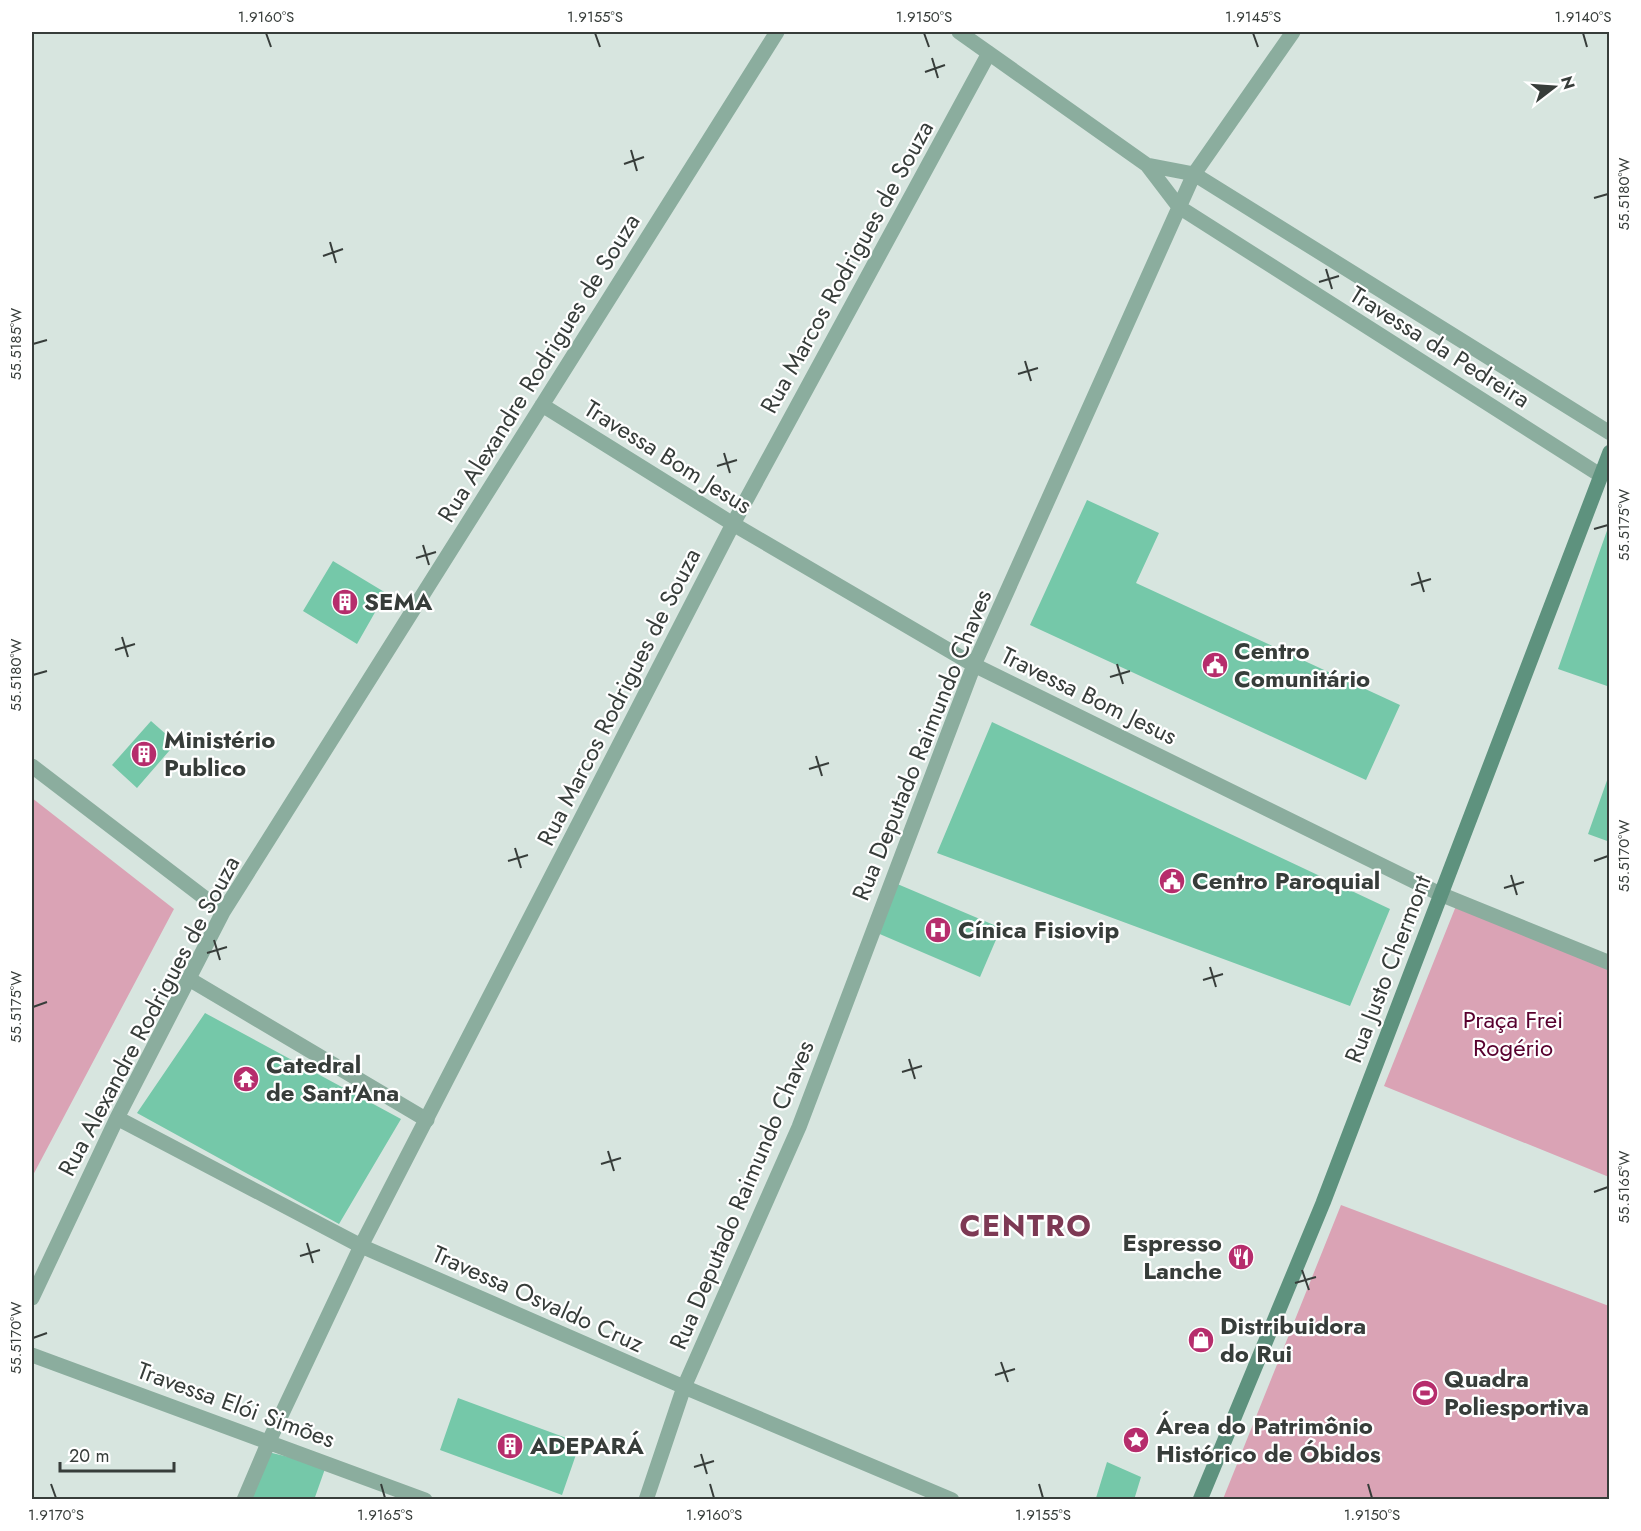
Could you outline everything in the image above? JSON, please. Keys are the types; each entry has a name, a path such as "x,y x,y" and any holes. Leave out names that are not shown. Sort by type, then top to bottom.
{"street":[{"name":"Rua Alexandre Rodrigues de Souza","path":"32,1298 117,1118 224,912 777,32"},
{"name":"Travessa da Pedreira","path":"959,32 1147,165 1179,207 1600,475"},
{"name":"Rua Deputado Raimundo Chaves","path":"646,1500 684,1387 799,1127 974,665 1194,174 1293,32"},
{"name":"Rua Marcos Rodrigues de Souza","path":"244,1500 269,1441 361,1246 733,524 989,53"},
{"name":"Travessa da Pedreira","path":"1147,165 1194,174 1610,433"},
{"name":"Travessa Bom Jesus","path":"542,405 733,524 974,665 1440,894 1610,963"},
{"name":"Rua Justo Chermont","path":"1200,1500 1323,1203 1610,452"},
{"path":"32,766 224,912"},
{"path":"189,980 427,1120"},
{"name":"Travessa Osvaldo Cruz","path":"117,1118 361,1246 684,1387 952,1500"},
{"name":"Travessa Elói Simões","path":"32,1355 425,1500"}],"green space":[{"path":"32,798 174,909 32,1177"},
{"name":"Praça Frei Rogério","path":"1456,906 1609,969 1609,1177 1384,1086"},
{"path":"1341,1205 1609,1306 1609,1499 1223,1499"}],"building":[{"name":"Centro Comunitário","path":"1087,500 1159,533 1136,583 1400,705 1366,780 1030,625"},
{"path":"1610,526 1610,687 1558,669"},
{"name":"SEMA","path":"333,561 386,593 357,644 303,611"},
{"name":"Ministério Publico","path":"151,721 176,743 137,788 112,765"},
{"name":"Centro Paroquial","path":"992,722 1390,909 1350,1006 937,853"},
{"path":"1610,772 1610,842 1588,834"},
{"name":"Cínica Fisiovip","path":"895,883 1001,928 980,977 875,932"},
{"path":"205,1013 401,1119 339,1224 137,1113"},
{"name":"ADEPARÁ","path":"458,1398 580,1443 562,1495 440,1450"},
{"path":"268,1452 326,1466 314,1500 250,1500"},
{"path":"1107,1462 1141,1477 1134,1500 1096,1498"}],"place":[{"name":"SEMA","path":"345,602"},
{"name":"Centro Comunitário","path":"1215,665"},
{"name":"Ministério Publico","path":"144,754"},
{"name":"Centro Paroquial","path":"1172,881"},
{"name":"Cínica Fisiovip","path":"938,930"},
{"name":"Catedral de Sant'Ana","path":"246,1079"},
{"name":"Espresso Lanche","path":"1241,1257"},
{"name":"Distribuidora do Rui","path":"1201,1340"},
{"name":"Quadra Poliesportiva","path":"1425,1393"},
{"name":"Área do Patrimônio Histórico de Óbidos","path":"1136,1440"},
{"name":"ADEPARÁ","path":"510,1446"}],"district":[{"name":"CENTRO","path":"1026,1226"}]}
